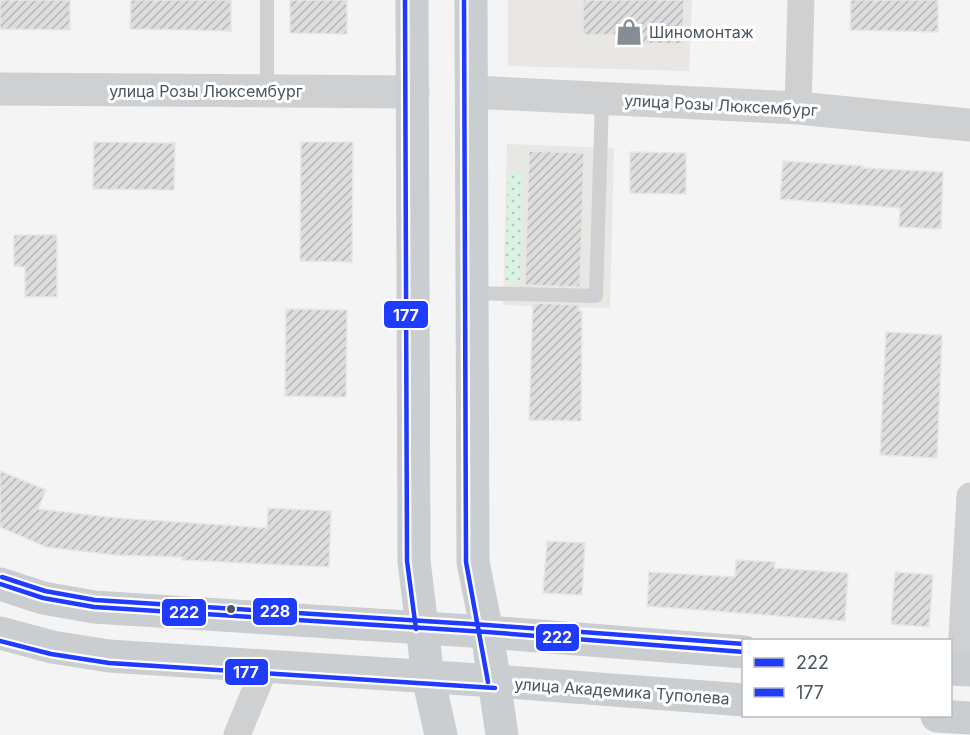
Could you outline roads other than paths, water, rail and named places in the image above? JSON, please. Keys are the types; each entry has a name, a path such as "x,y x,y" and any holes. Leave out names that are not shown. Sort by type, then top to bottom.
{"main road":[{"path":"412,0 414,561 428,677 441,735"},
{"path":"471,0 473,562 487,632 502,735"},
{"path":"0,584 43,598 94,607 487,632 742,652"},
{"name":"улица Академика Туполева","path":"0,633 52,647 109,656 742,700"},
{"path":"952,717 970,718"}],"street":[{"path":"798,108 801,0"},
{"name":"улица Розы Люксембург","path":"0,89 413,92"},
{"name":"улица Розы Люксембург","path":"472,92 798,108 970,125"},
{"path":"960,670 970,496"},
{"path":"237,735 266,667"}],"lane":[{"path":"267,0 267,92"},
{"path":"472,293 596,296 602,98"}],"place":[{"name":"Шиномонтаж","path":"629,32"}]}
